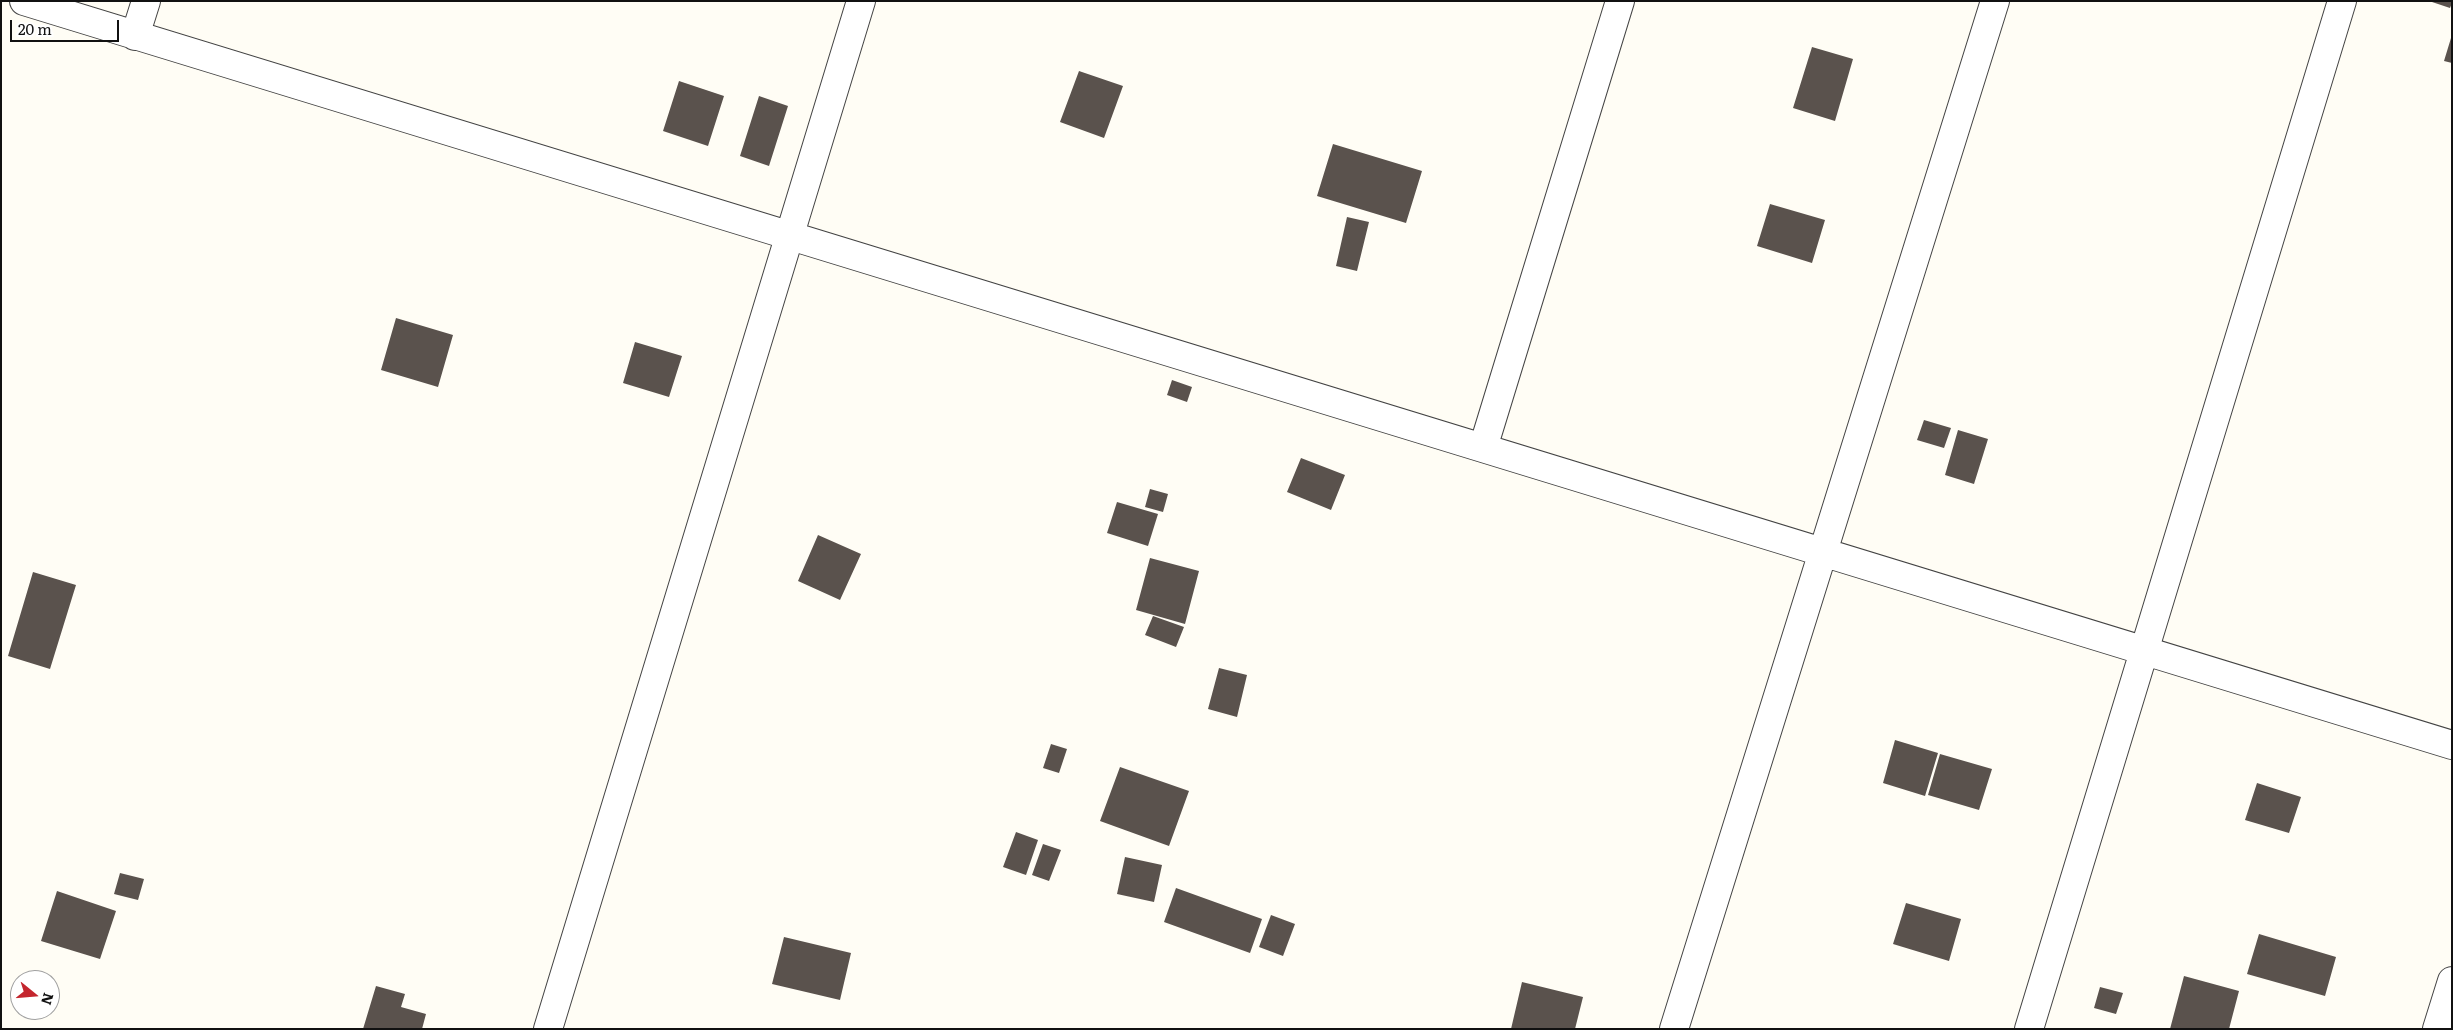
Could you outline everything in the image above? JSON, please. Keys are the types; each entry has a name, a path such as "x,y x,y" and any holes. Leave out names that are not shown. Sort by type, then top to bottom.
{"street":[{"path":"24,1 2452,745"},
{"path":"135,36 146,1"},
{"path":"548,1029 861,1"},
{"path":"1483,448 1620,1"},
{"path":"1674,1029 1995,1"},
{"path":"2029,1029 2342,1"},
{"path":"2437,1029 2452,981"}],"building":[{"path":"2429,1 2452,1 2452,3 2450,8"},
{"path":"2452,38 2452,63 2444,61"},
{"path":"1812,47 1853,59 1835,121 1793,108"},
{"path":"1079,71 1123,86 1104,138 1060,122"},
{"path":"679,81 724,96 708,146 663,131"},
{"path":"759,96 788,106 769,166 740,156"},
{"path":"1333,144 1422,171 1406,223 1317,196"},
{"path":"1770,204 1825,220 1812,263 1757,246"},
{"path":"1347,217 1369,222 1357,271 1336,266"},
{"path":"396,318 453,335 438,387 381,370"},
{"path":"635,342 682,356 669,397 623,383"},
{"path":"1172,380 1192,387 1187,402 1167,395"},
{"path":"1924,420 1951,428 1944,448 1917,440"},
{"path":"1958,430 1988,439 1974,484 1945,475"},
{"path":"1301,458 1345,475 1331,510 1287,492"},
{"path":"1150,489 1168,494 1163,512 1145,507"},
{"path":"1117,502 1158,514 1148,546 1107,533"},
{"path":"818,535 861,554 840,600 798,581"},
{"path":"1150,558 1199,571 1185,624 1136,610"},
{"path":"33,572 76,585 50,669 8,656"},
{"path":"1153,616 1184,627 1176,647 1145,635"},
{"path":"1219,668 1247,675 1237,717 1208,709"},
{"path":"1895,740 1938,753 1925,796 1883,783"},
{"path":"1051,744 1067,749 1059,773 1043,768"},
{"path":"1940,754 1992,769 1979,810 1928,795"},
{"path":"1120,767 1189,791 1169,846 1100,821"},
{"path":"2257,783 2301,797 2289,833 2245,820"},
{"path":"1016,832 1038,840 1026,875 1003,867"},
{"path":"1043,844 1061,850 1049,881 1032,875"},
{"path":"1125,857 1162,865 1154,902 1117,894"},
{"path":"120,873 144,879 138,900 114,894"},
{"path":"1176,888 1262,919 1250,953 1164,922"},
{"path":"57,891 116,911 100,959 41,941"},
{"path":"1906,903 1961,919 1949,961 1893,944"},
{"path":"1271,915 1295,924 1283,956 1259,947"},
{"path":"2259,934 2336,957 2325,996 2247,974"},
{"path":"784,937 851,953 840,1000 772,984"},
{"path":"2184,976 2239,991 2229,1029 2170,1029"},
{"path":"1522,982 1583,997 1575,1029 1511,1029"},
{"path":"376,986 405,994 401,1007 426,1014 422,1029 363,1029"},
{"path":"2100,987 2123,993 2116,1014 2094,1008"}]}
